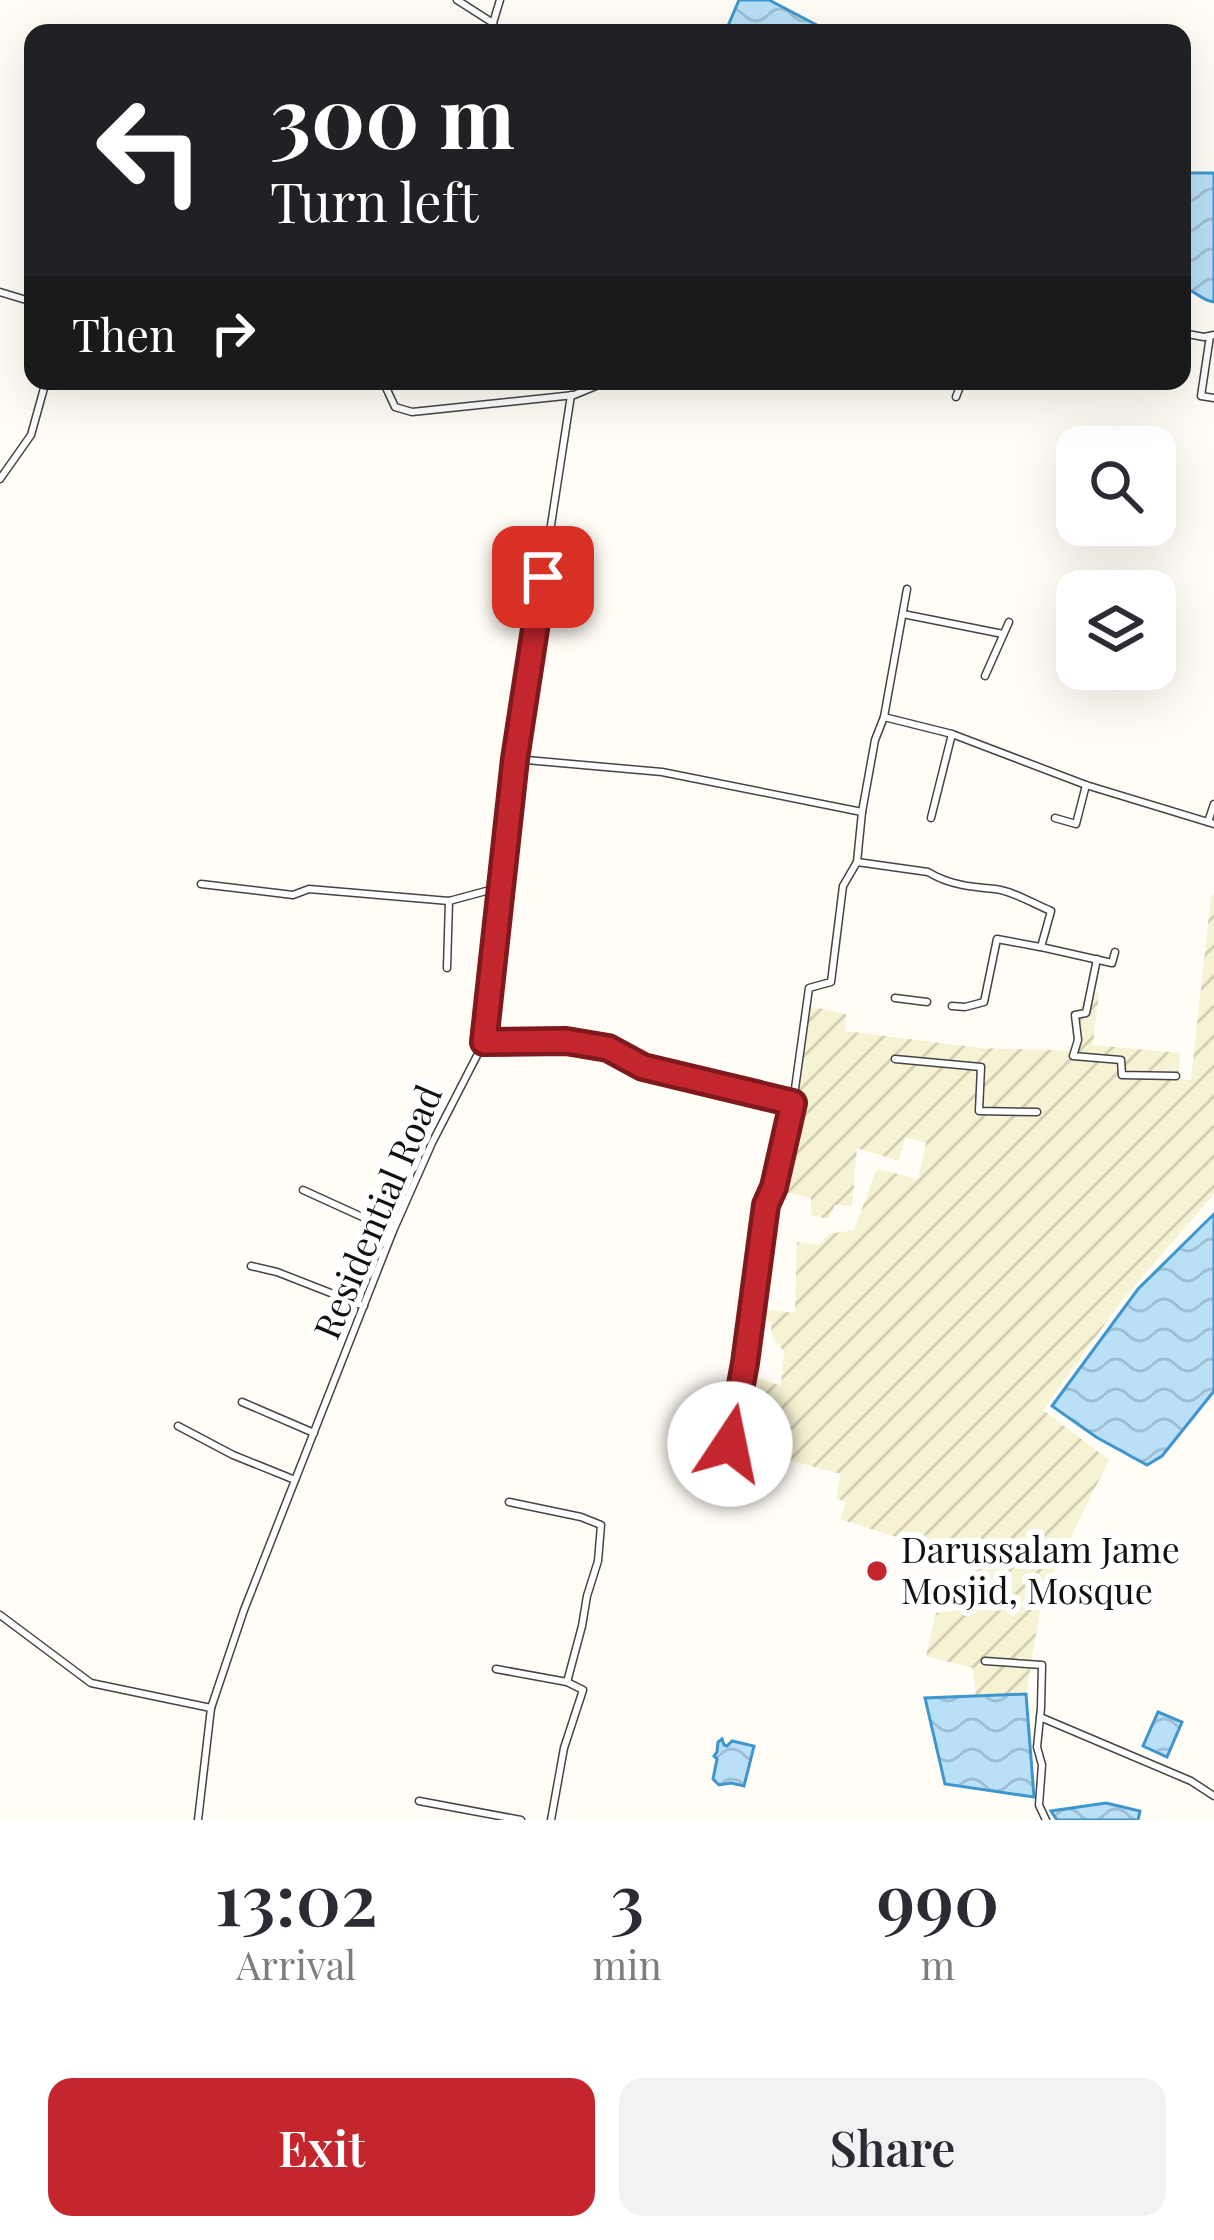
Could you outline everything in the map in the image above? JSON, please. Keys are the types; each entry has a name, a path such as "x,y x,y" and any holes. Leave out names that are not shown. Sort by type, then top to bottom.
{"street":[{"path":"457,0 493,22 500,0"},
{"path":"1212,335 1201,396 1214,398"},
{"path":"0,478 31,435 44,390"},
{"path":"387,390 395,407 412,412 584,390"},
{"path":"956,397 959,390"},
{"name":"Residential Road","path":"198,1820 211,1708 244,1610 393,1231 484,1042 515,759 571,395"},
{"path":"730,1444 766,1205 793,1103 809,988 831,982 843,886 857,862 875,740 884,716 907,589"},
{"path":"903,614 1003,634"},
{"path":"985,676 1009,622"},
{"path":"884,716 952,734 1086,784 1211,823 1214,804"},
{"path":"931,818 952,734"},
{"path":"515,759 662,772 862,812"},
{"path":"1055,818 1076,824 1086,784"},
{"path":"857,862 928,872 981,891 996,889 1052,911 1041,947"},
{"path":"201,884 293,895 309,890 449,901 501,887"},
{"path":"447,968 449,901"},
{"path":"952,1006 984,1002 998,939 1112,963 1115,952"},
{"path":"1097,959 1086,1013 1075,1015 1078,1040 1072,1056 1121,1060 1122,1075 1176,1076"},
{"path":"895,998 927,1002"},
{"path":"484,1042 566,1041 608,1048 643,1067 793,1103"},
{"path":"895,1059 981,1067 980,1111 1037,1112"},
{"path":"303,1190 393,1231"},
{"path":"250,1266 364,1306"},
{"path":"242,1402 314,1433"},
{"path":"178,1426 295,1480"},
{"path":"509,1502 601,1525 598,1561 567,1682"},
{"path":"0,1615 91,1683 211,1708"},
{"path":"985,1661 1042,1665 1036,1747 1042,1765 1040,1805 1046,1820"},
{"path":"496,1669 567,1682 583,1690 564,1748 551,1820"},
{"path":"1040,1717 1191,1781 1214,1796"},
{"path":"419,1801 521,1820"}],"shaded area":[{"path":"1214,893 1214,1194 1123,1299 1043,1410 1109,1460 1043,1592 1026,1694 976,1696 973,1668 926,1656 936,1613 967,1609 972,1561 840,1519 846,1502 836,1498 841,1474 742,1448 753,1376 781,1386 784,1351 772,1337 771,1323 757,1318 758,1309 795,1313 797,1242 818,1245 829,1234 854,1230 877,1169 918,1179 926,1143 905,1137 899,1161 857,1148 852,1206 835,1205 828,1219 811,1215 811,1198 776,1190 789,1146 808,1006 846,1014 845,1031 981,1048 1075,1051 1081,1001 1099,992 1093,1045 1180,1053 1178,1080 1191,1080"}],"water":[{"path":"739,0 769,0 815,24 729,24"},
{"path":"1191,173 1214,173 1214,302 1191,290"},
{"path":"1214,1214 1214,1391 1162,1456 1147,1465 1052,1406 1138,1289"},
{"path":"1026,1694 1034,1797 945,1784 925,1698"},
{"path":"1158,1712 1182,1722 1167,1757 1143,1746"},
{"path":"722,1739 727,1746 732,1741 754,1746 744,1786 719,1785 713,1779 714,1756"},
{"path":"1106,1803 1140,1811 1138,1820 1057,1820 1051,1811"}],"place":[{"name":"Darussalam Jame Mosjid, Mosque","path":"877,1571"}],"route":[{"path":"543,577 515,759 484,1042 566,1041 608,1048 643,1067 793,1103 766,1205 730,1444"}]}
